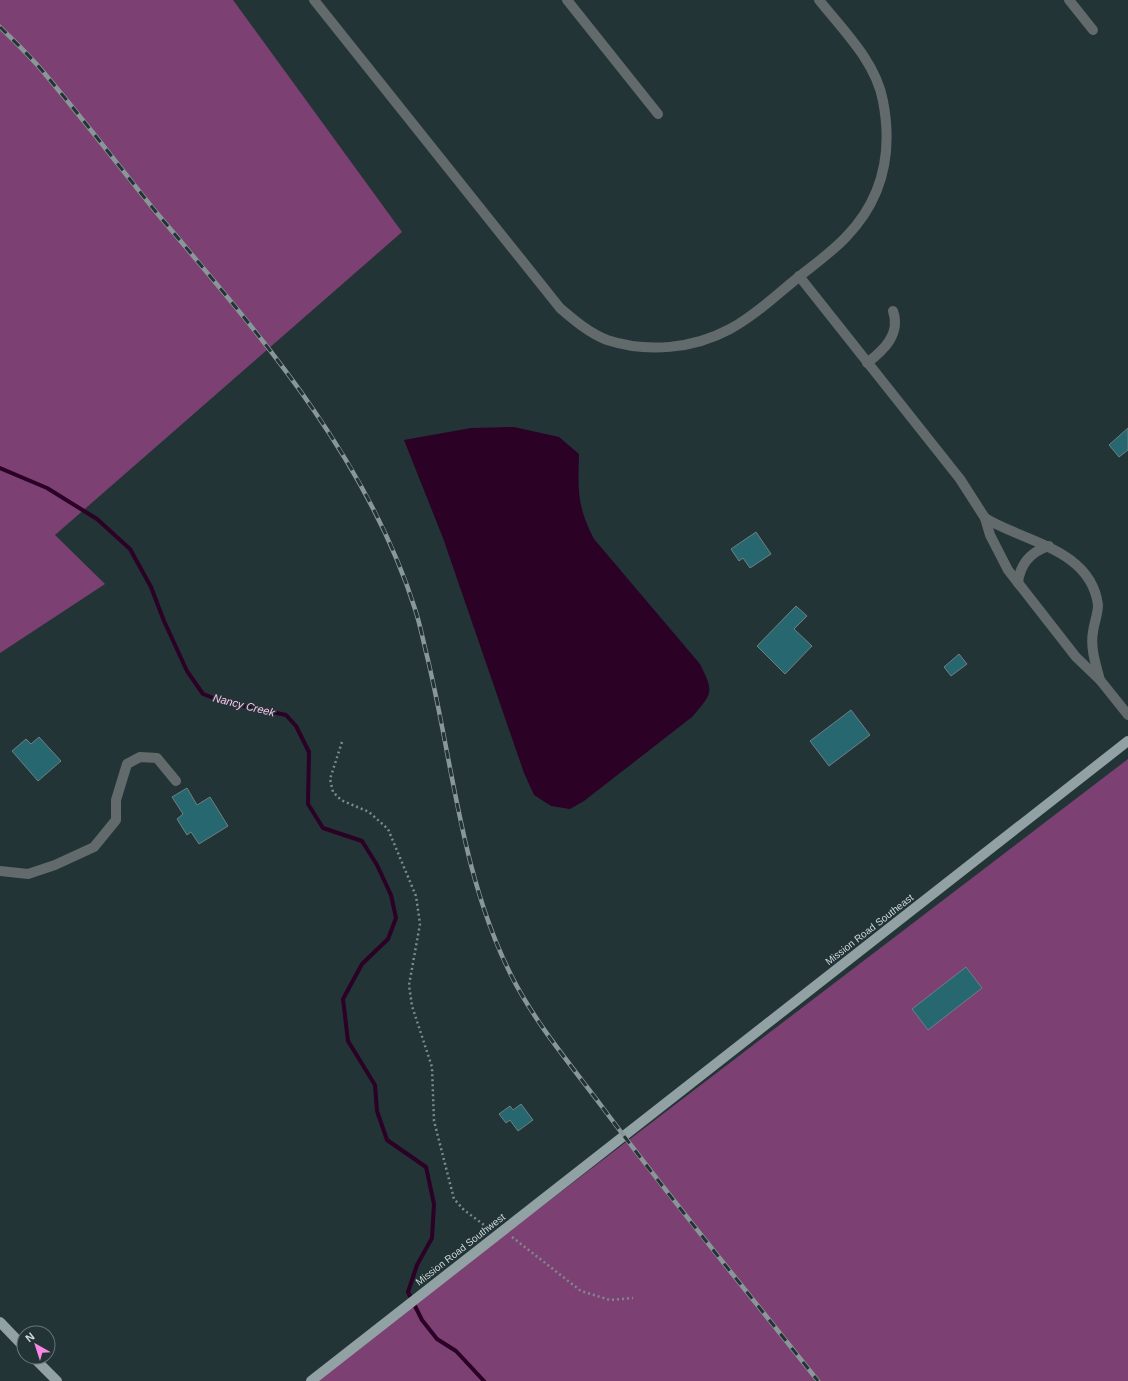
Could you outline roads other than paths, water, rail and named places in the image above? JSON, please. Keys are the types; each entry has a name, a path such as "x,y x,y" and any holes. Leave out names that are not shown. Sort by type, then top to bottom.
{"main road":[{"name":"Mission Road Southeast","path":"625,1137 1128,741"},
{"name":"Mission Road Southwest","path":"311,1381 625,1137"},
{"path":"0,1322 16,1339"},
{"path":"41,1365 56,1381"}],"street":[{"path":"314,0 560,308 581,326 606,339 636,346 673,347 703,341 730,329 744,320 845,239 865,214 881,182 887,139 883,100 878,82 862,54 819,0"},
{"path":"567,0 658,114"},
{"path":"1069,0 1093,30"},
{"path":"799,276 960,480 985,518 998,552 1018,583 1076,657 1100,680 1128,715"},
{"path":"867,363 878,355 892,338 896,327 896,319 893,312"},
{"path":"985,518 1000,527 1049,546 1071,561 1092,585 1096,594 1098,607 1092,640 1100,680"},
{"path":"1018,583 1021,569 1029,557 1039,549 1049,546"},
{"path":"0,871 28,874 55,865 94,847 116,820 116,800 127,764 140,757 157,758 176,782"}],"waterway":[{"name":"Nancy Creek","path":"0,468 47,488 97,519 130,549 151,587 164,621 187,671 203,694 221,701 286,715 296,726 309,752 308,804 323,828 362,841 377,865 391,895 396,918 388,939 362,964 343,999 348,1041 375,1085 377,1111 387,1140 426,1167 434,1204 432,1238 417,1265 408,1292 422,1320 437,1339 456,1351 484,1381"}],"railway":[{"path":"0,27 45,74 156,212 233,303 305,398 338,448 368,499 394,553 415,609 436,696 469,858 480,898 494,937 511,975 531,1010 566,1060 709,1245 818,1381"}]}
